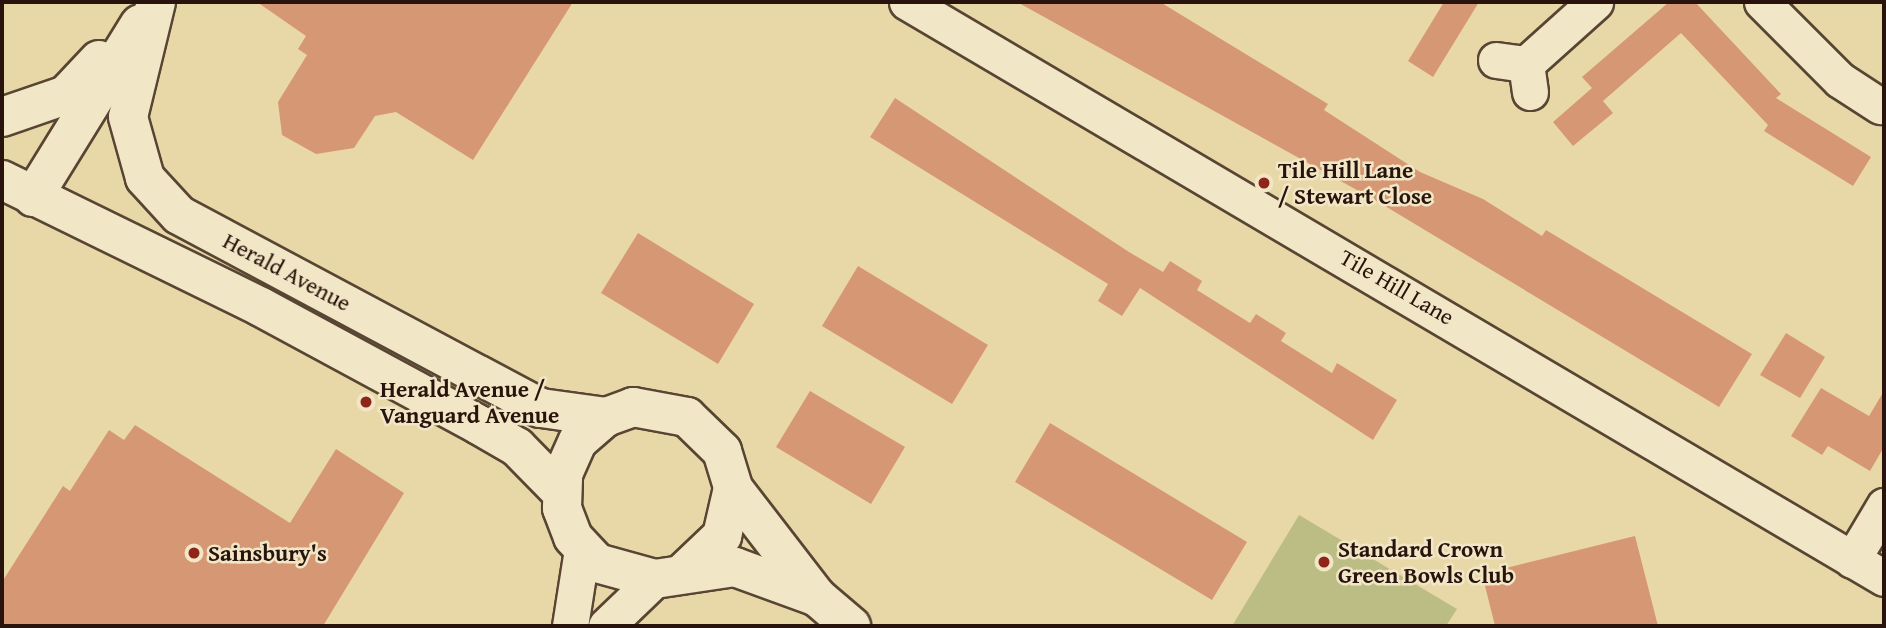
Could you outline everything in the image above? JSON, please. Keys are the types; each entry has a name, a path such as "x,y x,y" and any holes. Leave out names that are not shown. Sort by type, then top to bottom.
{"main road":[{"path":"2,117 19,116 66,95 154,2"},
{"path":"18,189 154,2"},
{"name":"Herald Avenue","path":"154,2 128,117 145,178 179,215 541,408 606,417"},
{"name":"Herald Avenue","path":"18,189 261,307 479,425 517,447 561,492"},
{"name":"Herald Avenue","path":"817,597 764,572 615,573 582,549 566,523 561,492 578,440 606,417 633,407 687,416 722,451 733,488 817,597 851,626"},
{"path":"671,574 722,536 733,488"}],"street":[{"name":"Tile Hill Lane","path":"907,2 1884,578"},
{"path":"1517,72 1595,2"},
{"path":"1762,2 1862,78 1880,106"},
{"path":"1852,560 1884,506"},
{"path":"570,626 582,549"},
{"path":"606,626 671,574"}],"green space":[{"name":"Standard Crown Green Bowls Club","path":"1299,515 1457,609 1446,626 1232,626"}],"building":[{"path":"257,2 573,2 473,160 396,112 375,116 354,148 316,154 282,135 278,102 307,55 298,49 306,36"},
{"path":"1017,2 1160,2 1328,104 1324,110 1420,172 1483,199 1542,236 1546,230 1752,354 1719,407 1375,200"},
{"path":"1444,2 1479,2 1433,77 1408,61"},
{"path":"1669,2 1695,2 1781,94 1776,98 1871,157 1853,186 1764,131 1768,125 1681,33 1603,101 1613,113 1573,146 1553,122 1592,88 1582,77"},
{"path":"895,98 1129,252 1163,272 1170,261 1202,281 1197,290 1250,323 1256,314 1286,333 1281,341 1332,373 1337,363 1397,400 1373,440 1140,288 1122,316 1098,301 1108,284 870,137"},
{"path":"638,233 754,304 718,364 601,293"},
{"path":"858,266 988,345 952,404 822,326"},
{"path":"1786,333 1825,357 1800,398 1760,375"},
{"path":"1821,388 1869,416 1884,391 1884,447 1870,471 1828,446 1822,455 1791,436"},
{"path":"810,391 905,447 871,504 776,447"},
{"path":"1050,423 1247,542 1212,600 1015,482"},
{"name":"Sainsbury's","path":"135,425 290,523 336,449 404,493 323,626 2,626 2,582 63,486 70,491 109,430 124,440"},
{"path":"1635,536 1658,626 1495,626 1482,574"}],"place":[{"name":"Tile Hill Lane / Stewart Close","path":"1264,183"},
{"name":"Herald Avenue / Vanguard Avenue","path":"366,402"},
{"name":"Sainsbury's","path":"194,553"},
{"name":"Standard Crown Green Bowls Club","path":"1324,562"}]}
